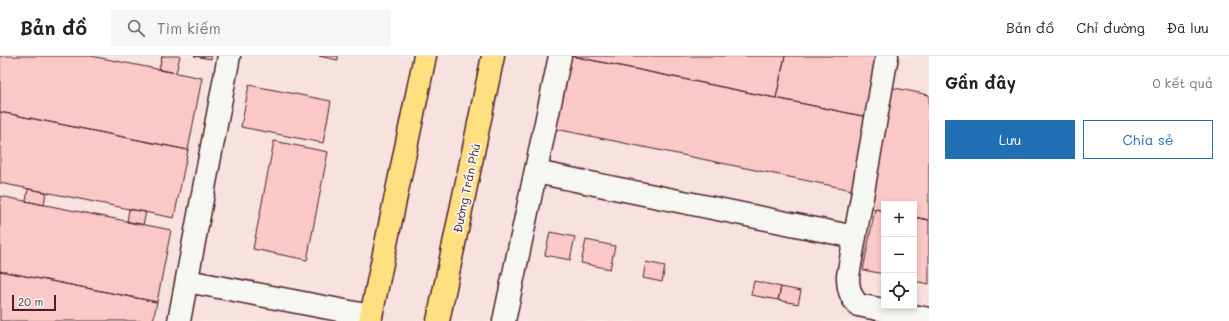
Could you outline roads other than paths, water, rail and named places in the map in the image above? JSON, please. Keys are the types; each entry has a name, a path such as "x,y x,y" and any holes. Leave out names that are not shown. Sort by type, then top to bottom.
{"main road":[{"path":"370,319 425,56"},
{"name":"Đường Trần Phú","path":"438,321 493,56"}],"lane":[{"path":"179,321 229,56"},
{"path":"504,321 560,56"},
{"path":"887,56 848,276 848,288 858,305 929,319"},
{"path":"536,172 855,237"},
{"path":"187,281 370,319"}]}
